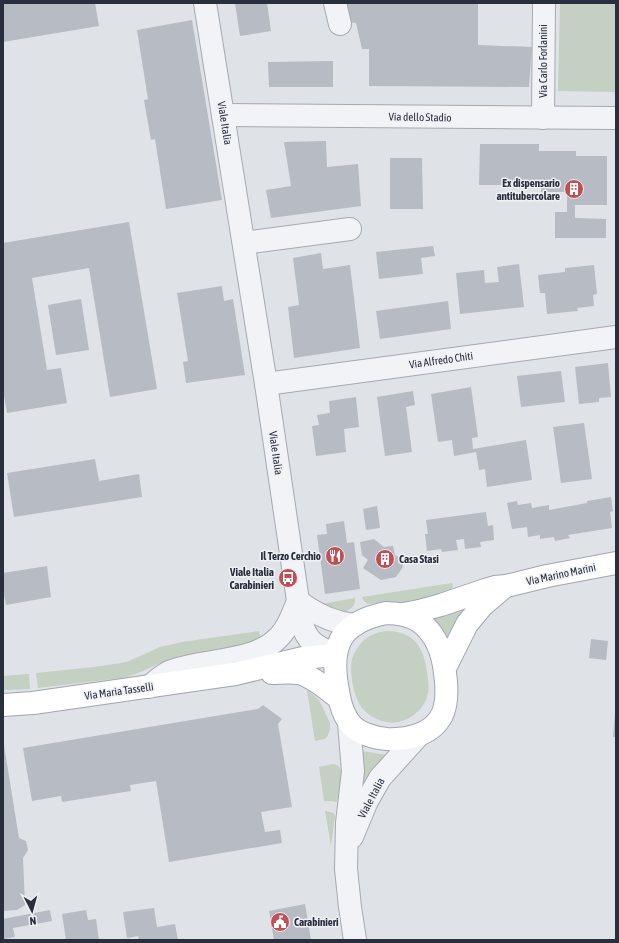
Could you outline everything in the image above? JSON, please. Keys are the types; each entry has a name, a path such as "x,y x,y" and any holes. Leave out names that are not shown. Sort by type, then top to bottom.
{"main road":[{"name":"Via Marino Marini","path":"403,614 441,605 495,587 616,563"},
{"name":"Via Marino Marini","path":"445,668 467,624 474,614 488,600 506,586"},
{"path":"380,614 403,614 412,617 421,623 435,640 445,668 447,696 442,714 438,720 419,735 412,738 403,739 371,736 362,733 349,723 345,715 339,698 334,667 336,648 340,639 346,632 365,619 380,614"},
{"name":"Via Maria Tasselli","path":"3,705 33,703 149,687 235,674 303,658 335,655"},
{"name":"Via Maria Tasselli","path":"235,674 303,674 339,698"}],"street":[{"name":"Viale Italia","path":"205,3 266,384 302,627 309,640 335,655"},
{"name":"Via Carlo Forlanini","path":"543,118 544,3"},
{"name":"Via dello Stadio","path":"223,115 616,118"},
{"path":"244,243 350,229"},
{"name":"Via Alfredo Chiti","path":"266,384 616,337"},
{"path":"149,687 170,671 198,664 226,660 257,652 266,647 284,631 298,601 309,609 338,622 355,625"},
{"name":"Viale Italia","path":"349,723 353,771 347,823 346,869 355,940"},
{"name":"Viale Italia","path":"347,849 367,801 380,778 419,735"}],"green space":[{"path":"560,3 616,3 616,92 558,91"},
{"path":"452,583 453,586 451,591 410,603 388,602 368,604 362,597"},
{"path":"355,598 353,606 342,613 321,604"},
{"path":"468,607 446,642 425,617"},
{"path":"259,631 261,641 256,644 174,658 136,674 122,678 38,688 36,673 121,663 160,647 182,642"},
{"path":"385,631 403,633 415,641 423,654 427,672 428,693 423,705 412,716 399,722 384,721 367,713 357,699 352,678 352,659 358,647 368,637"},
{"path":"29,674 30,689 3,690 3,676"},
{"path":"307,690 319,700 330,723 330,730 327,737 324,739 315,741"},
{"path":"361,752 387,755 357,806"},
{"path":"333,764 341,769 342,774 337,802 324,801 319,767"},
{"path":"325,811 334,813 335,816 331,846"}],"building":[{"path":"95,3 99,26 3,42 3,4"},
{"path":"235,3 267,3 271,31 240,36"},
{"path":"347,3 478,3 478,45 532,47 529,87 369,86 369,49 362,49 356,23 347,22"},
{"path":"192,20 222,200 166,209 155,139 151,140 144,100 148,99 137,30"},
{"path":"333,61 333,87 269,87 268,62"},
{"path":"326,141 327,167 358,164 361,206 271,218 266,190 291,186 284,142"},
{"name":"Ex dispensario antitubercolare","path":"480,144 539,144 539,151 576,151 576,156 607,156 607,205 575,205 575,218 606,219 606,238 555,238 555,212 567,212 567,192 541,192 541,185 479,185"},
{"path":"390,158 422,158 423,209 390,209"},
{"path":"129,222 157,389 110,397 89,268 32,278 47,370 61,368 67,403 7,413 3,390 3,243"},
{"path":"433,246 435,256 421,258 423,274 379,279 376,252"},
{"path":"321,253 323,269 350,265 360,348 294,358 288,307 299,305 293,258"},
{"path":"519,264 524,307 460,314 456,273 484,270 485,283 499,282 497,267"},
{"path":"594,265 597,294 593,295 594,306 577,308 578,311 547,314 545,293 540,293 538,275 565,272 565,268"},
{"path":"222,286 224,301 233,299 245,375 186,383 183,362 188,361 177,293"},
{"path":"81,299 89,350 56,355 48,305"},
{"path":"448,301 451,329 380,339 376,311"},
{"path":"608,363 611,397 599,398 599,402 579,404 575,367"},
{"path":"561,371 565,402 521,407 517,376"},
{"path":"471,387 478,437 472,438 473,449 526,440 532,480 487,487 485,469 479,470 476,452 454,456 452,440 438,442 431,394"},
{"path":"413,391 415,405 406,407 412,452 385,456 377,397"},
{"path":"356,397 359,427 344,429 346,452 316,456 312,426 319,425 317,415 330,413 329,401"},
{"path":"584,423 592,479 561,483 553,427"},
{"path":"95,459 99,481 139,474 142,497 14,517 7,473"},
{"path":"611,497 613,511 610,512 612,528 568,535 570,538 555,541 554,537 540,539 540,535 528,537 527,527 512,529 507,503 517,501 518,505 531,503 532,508 549,505 549,510"},
{"path":"377,506 380,528 366,530 363,509"},
{"path":"486,512 488,526 493,525 494,540 480,542 481,547 465,549 464,539 456,540 458,550 442,552 441,549 427,551 425,534 428,534 426,520"},
{"path":"344,521 347,543 354,542 360,589 325,594 317,535 327,534 326,524"},
{"name":"Casa Stasi","path":"374,539 384,547 393,546 395,555 402,559 403,567 396,577 381,580 363,568 368,560 362,555 360,542"},
{"path":"47,566 51,597 6,605 3,594 3,573"},
{"path":"591,639 608,641 606,660 589,658"},
{"path":"263,705 282,719 278,724 292,807 261,812 265,832 280,830 282,843 169,862 156,781 130,785 131,791 62,802 61,796 32,801 23,748 258,709"},
{"path":"615,714 616,737 613,737"},
{"path":"3,745 19,838 26,841 28,850 23,858 25,905 17,910 3,911"},
{"path":"305,904 311,940 274,940 269,911"},
{"path":"154,908 157,927 175,924 178,940 139,940 138,936 127,938 123,912"},
{"path":"50,910 52,921 13,928 15,937 3,939 3,919"},
{"path":"86,910 88,920 96,919 99,940 66,940 62,914"}],"place":[{"name":"Ex dispensario antitubercolare","path":"574,189"},
{"name":"Il Terzo Cerchio","path":"335,556"},
{"name":"Casa Stasi","path":"385,559"},
{"name":"Viale Italia Carabinieri","path":"288,578"},
{"name":"Carabinieri","path":"280,922"}]}
